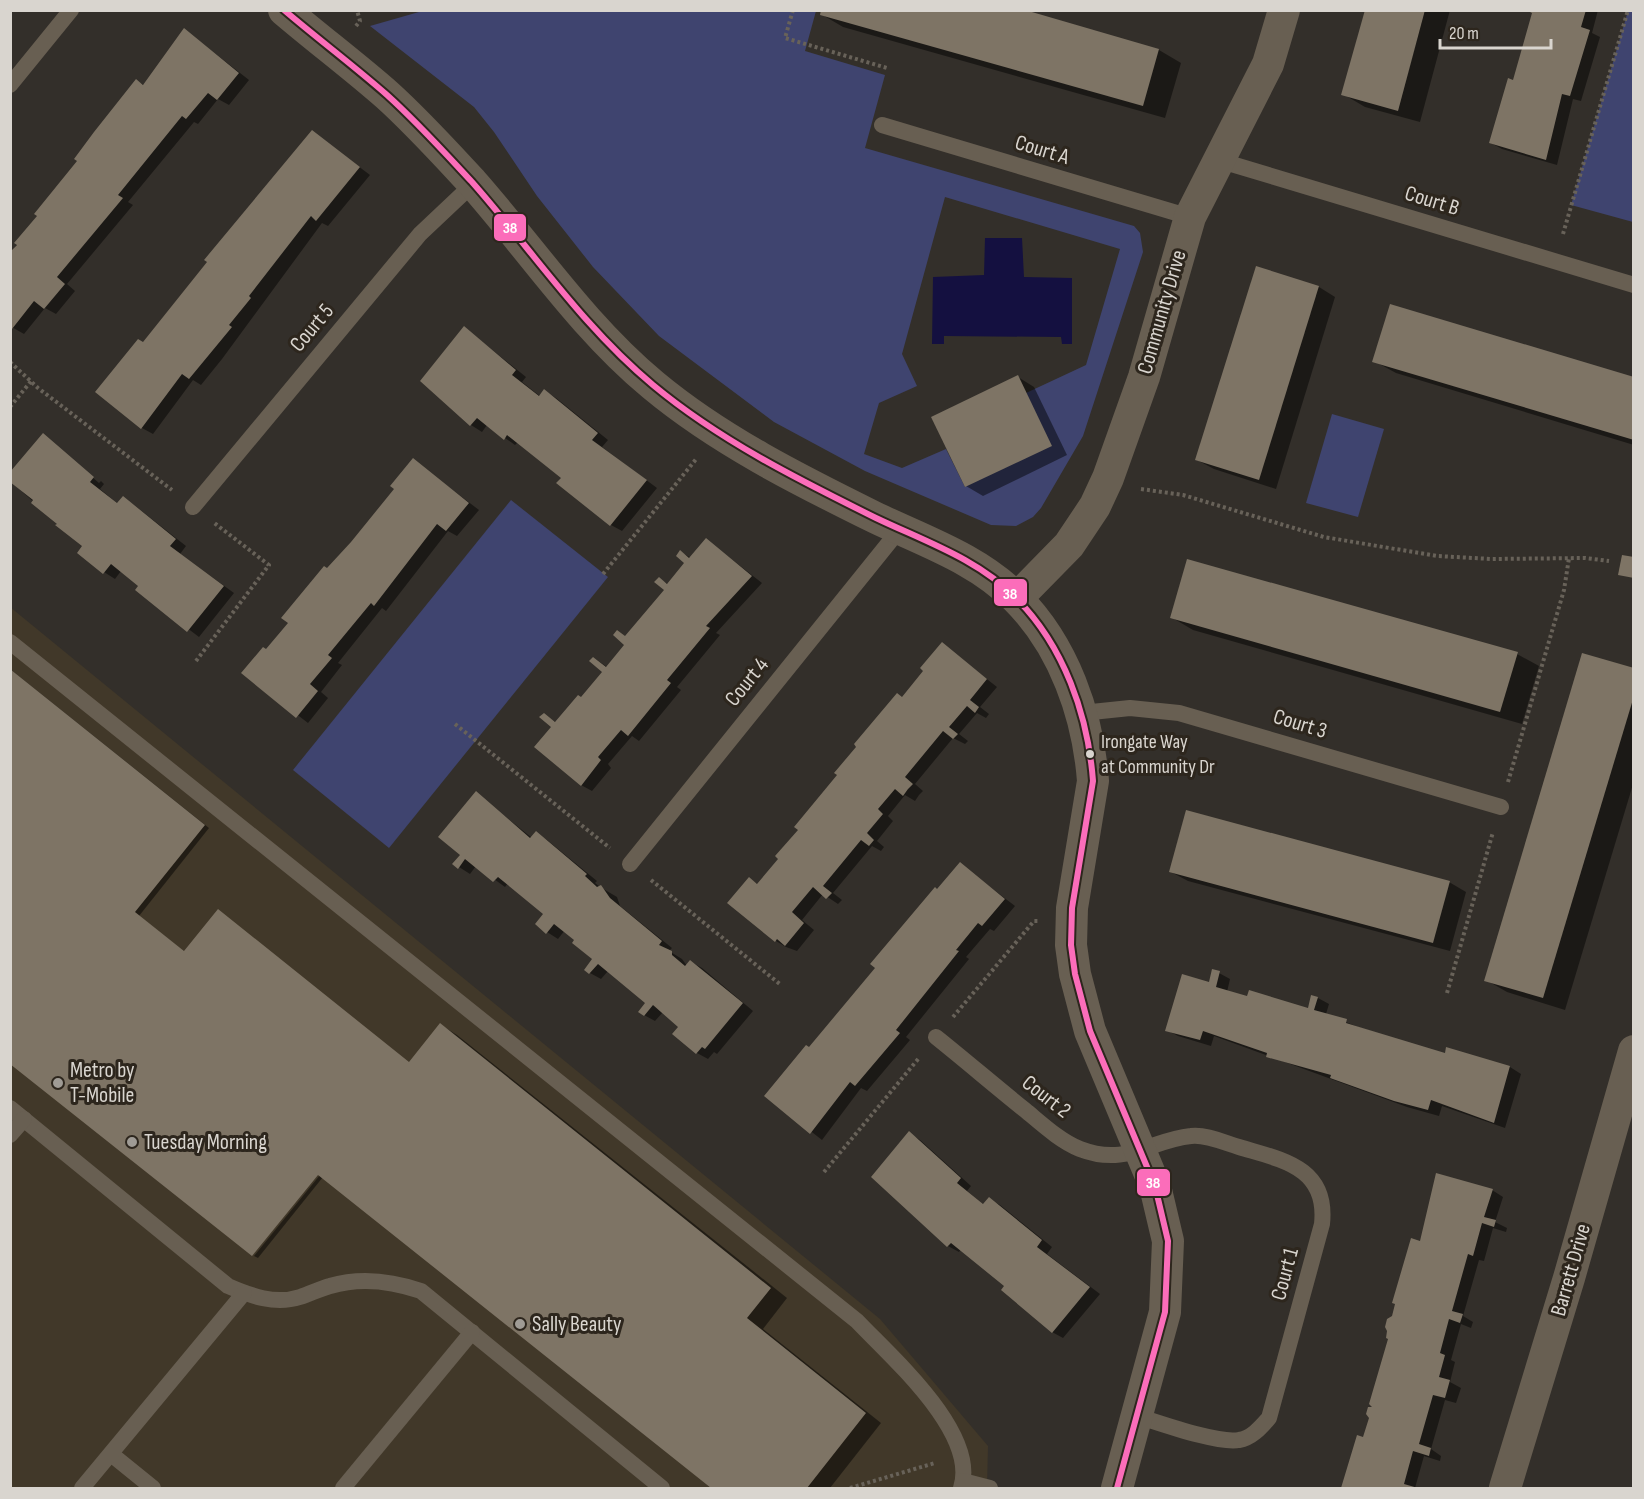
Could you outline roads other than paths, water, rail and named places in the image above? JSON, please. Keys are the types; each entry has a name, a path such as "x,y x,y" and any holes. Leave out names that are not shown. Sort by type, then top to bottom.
{"street":[{"path":"284,10 387,96 473,184 598,334 654,386 718,432 802,482 968,561 990,575 1017,598 1049,640 1072,684 1082,713 1093,781 1072,908 1071,945 1075,974 1090,1031 1143,1151 1165,1222 1168,1263 1165,1312 1117,1488"},
{"name":"Community Drive","path":"1017,598 1070,545 1095,506 1108,478 1144,377 1190,217 1268,64 1284,10"},
{"name":"Barrett Drive","path":"1505,1488 1569,1278 1634,1051"}],"lane":[{"path":"10,85 71,10"},
{"name":"Court A","path":"882,125 1190,217"},
{"name":"Court B","path":"1218,160 1634,285"},
{"name":"Court 5","path":"193,507 420,234 473,184"},
{"name":"Court 4","path":"630,864 900,529"},
{"path":"10,642 857,1321 923,1391 950,1430 962,1455 962,1485 990,1488"},
{"name":"Court 3","path":"1082,713 1130,708 1179,713 1501,807"},
{"name":"Court 2","path":"936,1037 1054,1134 1081,1149 1114,1156 1143,1151"},
{"path":"10,1108 228,1286 254,1297 282,1300 299,1298 330,1285 357,1281 399,1284 421,1291 662,1488"},
{"path":"10,1135 24,1119"},
{"name":"Court 1","path":"1137,1416 1220,1439 1239,1440 1257,1432 1269,1418 1324,1211 1320,1194 1308,1175 1294,1164 1193,1135 1176,1138 1143,1151"},
{"path":"81,1488 244,1293"},
{"path":"343,1488 472,1332"},
{"path":"111,1454 153,1488"}],"place":[{"name":"Irongate Way at Community Dr","path":"1090,754"},
{"name":"Metro by T-Mobile","path":"58,1083"},
{"name":"Tuesday Morning","path":"132,1142"},
{"name":"Sally Beauty","path":"520,1324"}]}
